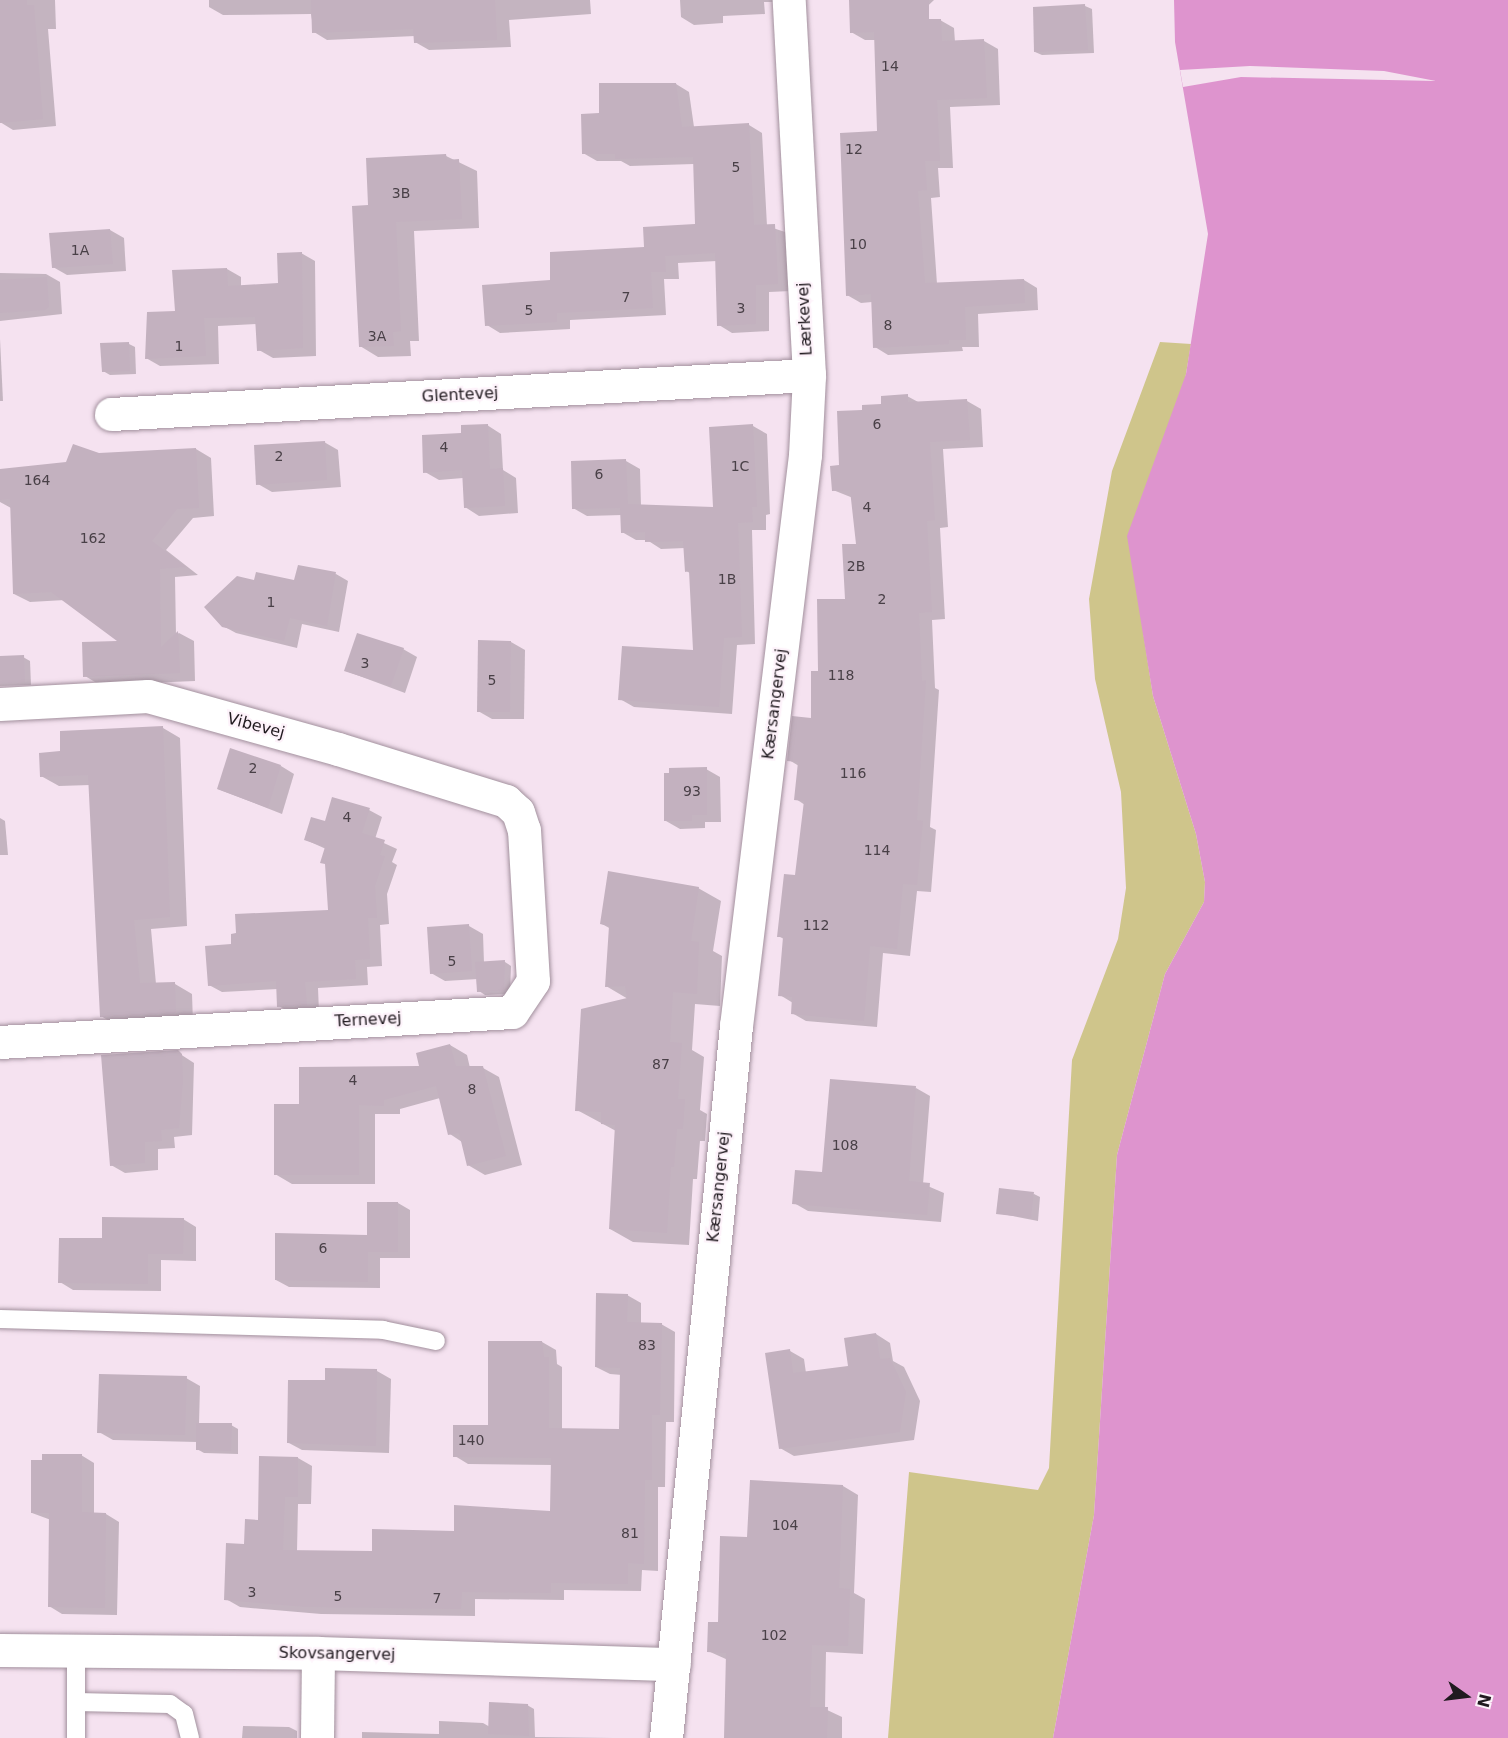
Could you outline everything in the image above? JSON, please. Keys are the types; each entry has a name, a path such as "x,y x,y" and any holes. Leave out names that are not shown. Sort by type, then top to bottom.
{"street":[{"name":"Lærkevej","path":"783,636 805,455 808,375 789,0"},
{"name":"Glentevej","path":"111,414 808,375"},
{"name":"Kærsangervej","path":"666,1738 721,1167 783,636"},
{"name":"Vibevej","path":"0,704 148,696 338,748 506,801"},
{"name":"Ternevej","path":"0,1042 512,1012 525,998 533,981 524,830 518,812 506,801"},
{"name":"Skovsangervej","path":"0,1650 318,1653 674,1664"},
{"path":"317,1738 318,1653"}],"lane":[{"path":"0,1319 383,1330 436,1341"},
{"path":"76,1650 76,1738"},
{"path":"76,1702 170,1704 184,1714 190,1738"}],"shaded area":[{"path":"1174,0 1508,0 1508,1738 1053,1738 1094,1515 1117,1155 1165,974 1204,902 1205,882 1196,834 1153,696 1127,536 1186,374 1208,234 1175,42"},
{"path":"1160,342 1191,344 1143,631 1153,696 1196,834 1205,882 1204,902 1165,974 1117,1155 1094,1515 1053,1738 888,1738 909,1472 1038,1490 1049,1468 1072,1060 1118,939 1126,888 1121,792 1095,679 1089,599 1112,471"}],"pier":[{"path":"1250,66 1384,71 1436,81 1241,77 1183,87 1180,70"}],"building":[{"path":"0,0 27,0 27,5 34,5 43,119 0,123"},
{"path":"311,0 495,0 497,40 414,43 413,29 312,33"},
{"path":"849,0 929,0 929,19 941,19 942,41 984,39 987,98 937,100 940,161 925,161 927,190 918,191 925,283 1024,279 1025,303 965,307 966,340 949,340 949,344 873,348 871,294 846,296 840,133 877,131 874,32 850,33"},
{"path":"1085,4 1088,50 1034,52 1033,7"},
{"path":"599,83 676,83 682,127 749,123 754,225 775,224 778,284 756,285 756,324 717,326 715,253 665,256 666,272 651,272 653,308 557,313 557,322 485,326 482,285 550,280 550,252 644,247 643,227 695,224 693,157 615,159 615,154 582,154 581,114 599,113"},
{"path":"446,154 447,160 459,159 462,219 396,222 401,331 393,332 394,346 359,347 352,206 368,205 366,158"},
{"path":"110,229 113,264 52,268 49,233"},
{"path":"302,252 303,348 257,351 255,317 204,318 206,356 145,359 147,312 175,311 172,270 227,268 228,286 278,283 277,253"},
{"path":"47,277 49,307 45,310 0,313 0,280"},
{"path":"129,342 130,371 102,372 100,343"},
{"path":"908,394 908,402 967,399 970,440 930,442 935,520 927,521 932,612 919,613 922,681 926,680 917,820 923,821 917,885 903,884 897,949 870,946 864,1021 791,1014 792,997 778,996 783,937 777,937 784,874 795,875 804,801 794,800 798,762 787,761 792,716 811,718 811,671 818,671 817,599 845,599 842,544 856,544 850,490 832,491 830,466 839,465 837,411 862,410 862,405 881,404 881,396"},
{"path":"488,424 490,469 503,468 505,506 464,508 462,470 423,473 422,435 461,433 461,425"},
{"path":"753,424 757,507 752,507 753,522 738,523 742,637 724,638 719,707 618,700 622,646 693,650 689,571 685,572 683,541 645,542 645,532 621,533 620,508 572,509 571,461 626,459 628,504 713,507 709,427"},
{"path":"325,441 327,480 256,485 254,445"},
{"path":"73,444 99,453 196,448 199,508 177,509 152,541 186,567 160,569 161,647 178,631 180,673 83,677 82,642 117,641 51,592 13,594 10,499 0,500 0,469 66,462"},
{"path":"298,565 336,572 327,626 290,618 284,641 222,627 204,607 237,576 254,580 256,572 294,580"},
{"path":"357,633 404,648 391,686 344,671"},
{"path":"478,640 511,641 510,712 477,712"},
{"path":"24,655 25,682 0,683 0,656"},
{"path":"163,726 170,917 134,920 140,983 175,982 176,1013 100,1017 88,775 40,777 39,753 60,751 60,731"},
{"path":"230,748 281,765 268,808 217,789"},
{"path":"707,767 707,815 692,815 692,821 664,821 664,773 669,773 669,768"},
{"path":"332,797 370,808 362,833 385,840 380,855 385,856 375,886 377,918 368,918 370,959 355,960 356,979 305,982 307,1005 277,1007 276,981 208,986 205,946 231,944 231,934 236,933 235,914 328,910 325,864 320,863 325,847 304,840 311,817 325,821"},
{"path":"608,871 699,887 691,941 699,942 697,994 673,992 670,1042 682,1043 678,1099 685,1099 683,1129 677,1129 674,1167 671,1167 667,1233 609,1229 615,1125 601,1124 601,1112 575,1111 581,1009 627,998 625,986 605,987 609,926 600,924"},
{"path":"469,924 472,971 430,974 427,927"},
{"path":"505,960 504,991 477,992 475,962"},
{"path":"450,1044 456,1066 483,1066 506,1156 467,1166 459,1133 448,1135 436,1086 384,1100 384,1106 359,1105 359,1175 274,1175 274,1104 299,1104 299,1067 419,1066 416,1053"},
{"path":"178,1050 182,1054 183,1081 179,1128 161,1130 162,1141 145,1142 145,1163 110,1166 101,1055"},
{"path":"830,1079 916,1086 909,1181 930,1183 927,1215 792,1204 795,1170 822,1172"},
{"path":"999,1188 1034,1192 1031,1218 996,1214"},
{"path":"367,1202 398,1202 398,1252 368,1252 368,1282 275,1280 275,1233 367,1235"},
{"path":"102,1217 184,1218 183,1254 148,1254 148,1284 58,1283 59,1238 102,1238"},
{"path":"596,1293 628,1294 627,1322 662,1323 660,1415 652,1415 652,1480 645,1480 644,1564 628,1563 628,1584 551,1583 551,1593 462,1592 461,1609 306,1607 224,1600 226,1543 244,1544 245,1519 258,1520 259,1456 298,1457 298,1497 285,1497 283,1550 372,1551 372,1529 454,1531 454,1505 550,1511 551,1458 453,1457 453,1425 488,1425 488,1341 542,1341 544,1357 549,1357 549,1428 619,1429 620,1368 595,1367"},
{"path":"876,1333 880,1359 890,1358 906,1392 900,1432 779,1449 765,1353 790,1349 793,1373 848,1366 844,1338"},
{"path":"325,1368 377,1369 376,1446 287,1443 288,1380 325,1380"},
{"path":"99,1374 187,1376 185,1435 97,1433"},
{"path":"196,1423 232,1423 231,1451 196,1450"},
{"path":"42,1454 82,1454 82,1512 106,1513 105,1608 48,1607 49,1513 31,1513 31,1460 42,1460"},
{"path":"750,1480 843,1485 839,1588 850,1589 848,1646 812,1645 810,1707 828,1707 827,1738 724,1738 726,1653 707,1652 708,1622 718,1622 720,1536 747,1537"},
{"path":"489,1702 528,1704 529,1736 488,1734"}]}
